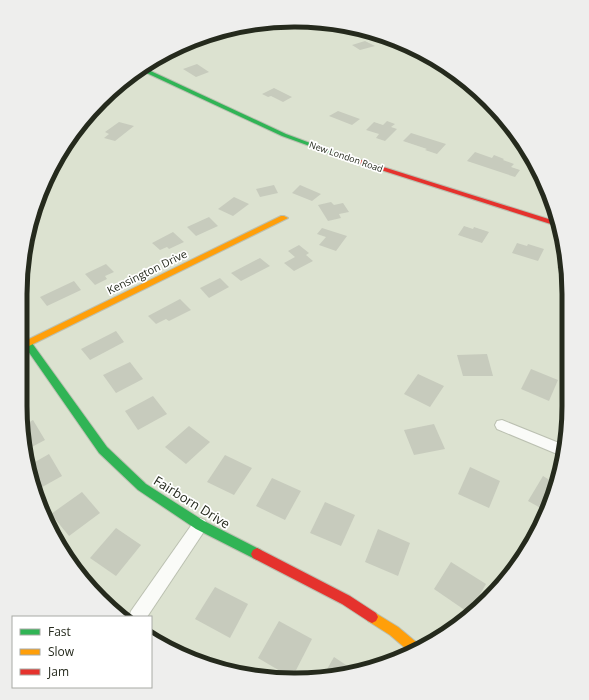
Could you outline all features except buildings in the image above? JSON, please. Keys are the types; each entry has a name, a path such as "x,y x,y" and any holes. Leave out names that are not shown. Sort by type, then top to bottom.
{"street":[{"name":"New London Road","path":"147,71 284,135 386,171 552,223"},
{"name":"Kensington Drive","path":"27,344 284,218"},
{"name":"Fairborn Drive","path":"27,349 103,450 142,487 200,525 346,600 394,631 412,646"},
{"path":"502,425 558,449"},
{"path":"138,616 200,525"}],"traffic: fast":[{"path":"147,71 284,135 342,156"},
{"path":"27,342 103,450 142,487 200,525 257,554"}],"traffic: slow":[{"path":"27,344 284,218"},
{"path":"372,617 394,631 412,646"}],"traffic: jam":[{"path":"342,156 552,223"},
{"path":"257,554 346,600 372,617"}]}
